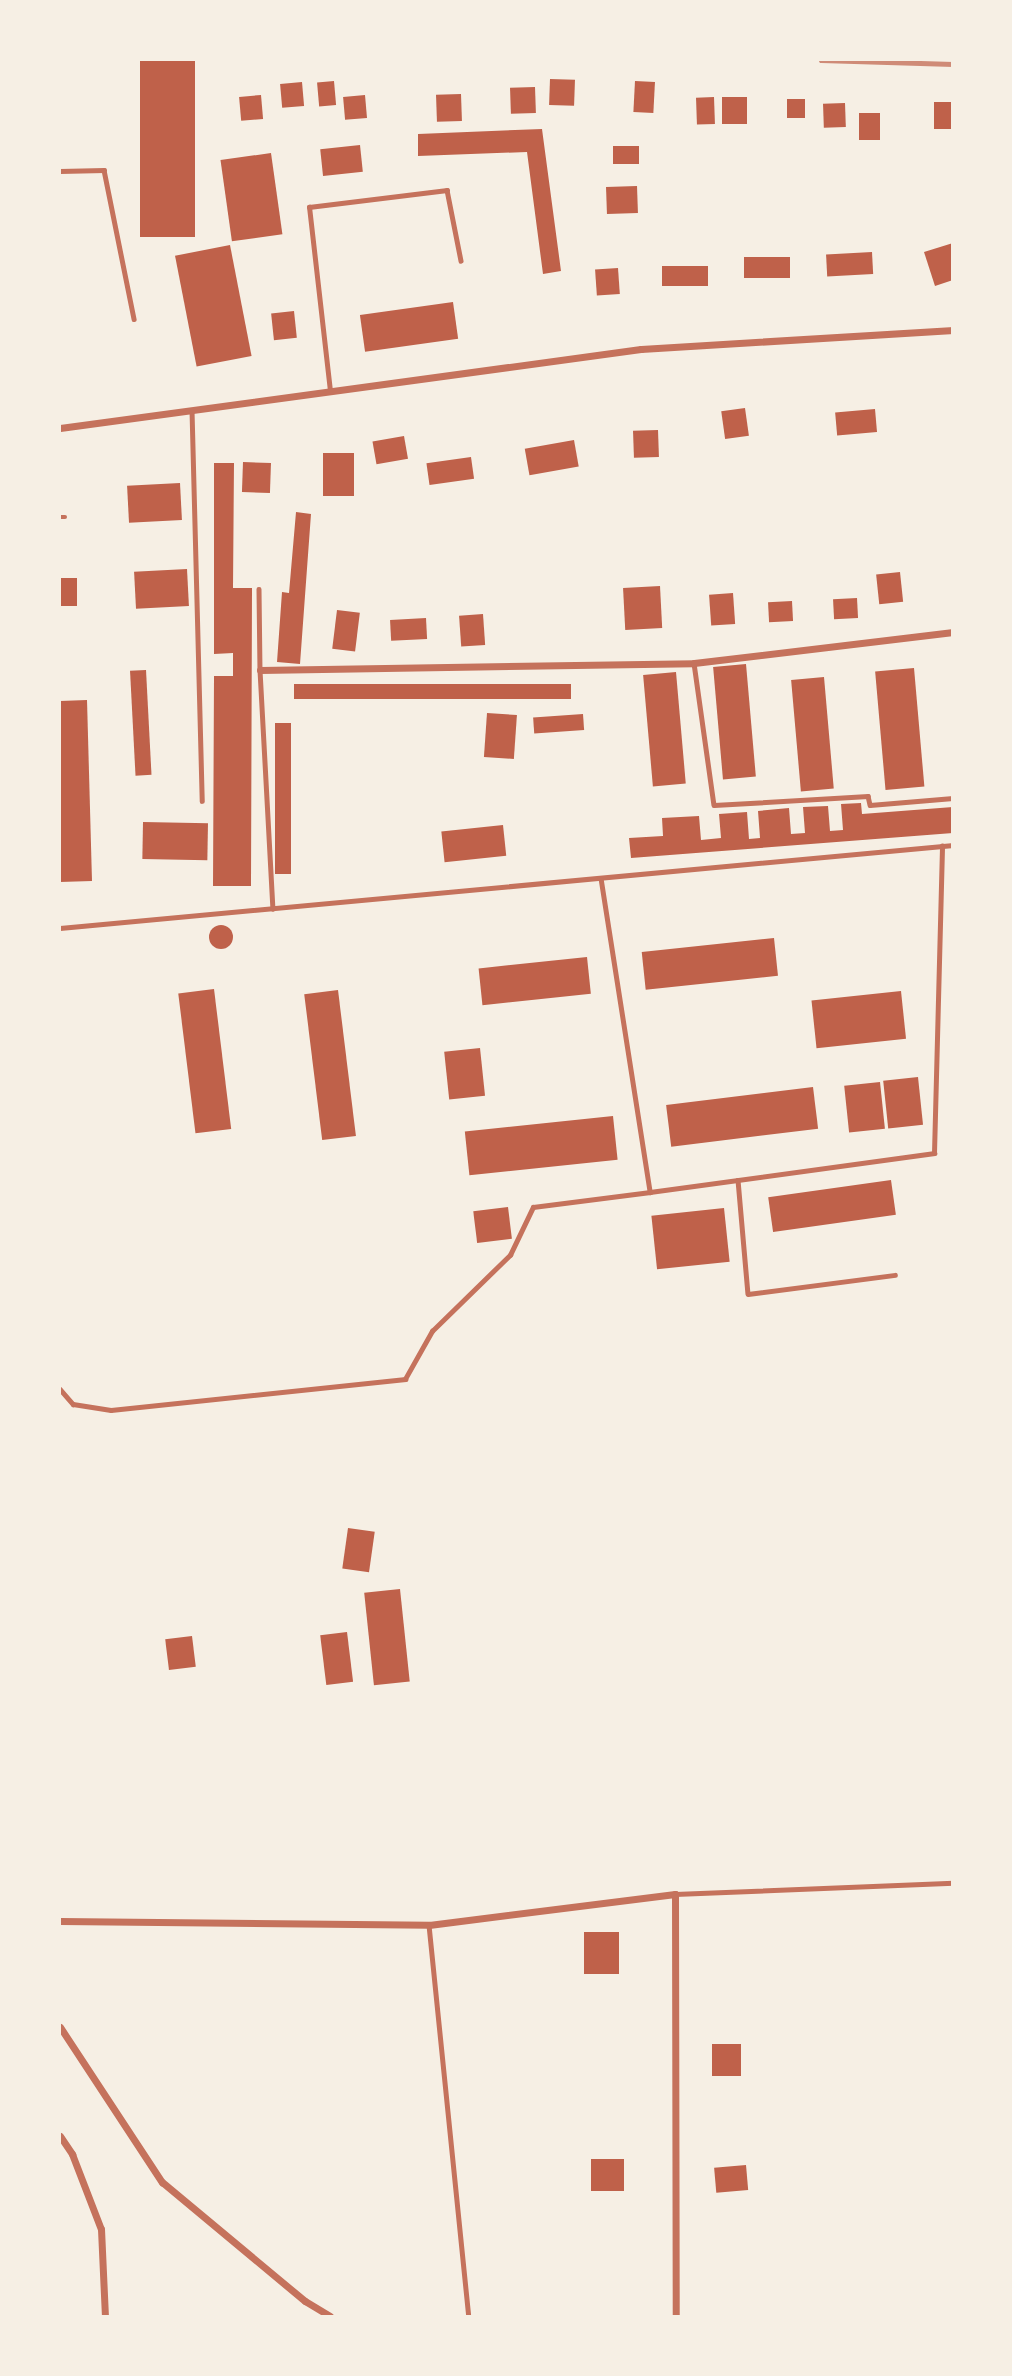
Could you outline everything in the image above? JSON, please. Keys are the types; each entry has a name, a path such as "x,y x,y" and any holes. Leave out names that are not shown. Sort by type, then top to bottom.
{"street":[{"path":"60,428 641,349 953,330"},
{"path":"260,670 694,663 953,632"},
{"path":"60,1921 429,1925 675,1894 676,2316"},
{"path":"60,2027 162,2182 305,2301 330,2316"},
{"path":"60,2136 72,2154 101,2229 105,2316"}],"lane":[{"path":"60,171 103,170 134,319"},
{"path":"330,391 309,207 447,190 461,261"},
{"path":"192,409 202,801"},
{"path":"259,589 260,670 273,909"},
{"path":"694,663 714,805 868,796 870,805 953,798"},
{"path":"60,929 953,845"},
{"path":"60,1389 73,1404 111,1410 405,1379 432,1331 510,1255 533,1207 934,1153 942,846"},
{"path":"601,878 650,1192"},
{"path":"738,1180 748,1294 895,1275"},
{"path":"675,1894 953,1883"},
{"path":"429,1925 470,2316"}],"building":[{"path":"140,60 195,60 195,237 140,237"},
{"path":"550,79 575,80 574,106 549,105"},
{"path":"334,81 336,105 319,106 317,82"},
{"path":"635,81 655,82 653,113 633,112"},
{"path":"302,82 304,106 282,108 280,84"},
{"path":"535,87 536,113 511,114 510,88"},
{"path":"461,94 462,121 437,122 436,95"},
{"path":"261,95 263,119 241,121 239,97"},
{"path":"365,95 367,118 345,120 343,97"},
{"path":"714,97 715,124 697,125 696,98"},
{"path":"722,97 747,97 747,124 722,124"},
{"path":"787,99 805,99 805,118 787,118"},
{"path":"934,102 951,102 951,129 934,129"},
{"path":"845,103 846,127 824,128 823,104"},
{"path":"859,113 880,113 880,140 859,140"},
{"path":"542,129 561,271 543,274 527,152 418,156 418,134"},
{"path":"360,145 363,172 323,176 320,149"},
{"path":"613,146 639,146 639,164 613,164"},
{"path":"271,153 282,234 232,241 220,160"},
{"path":"637,186 638,213 607,214 606,187"},
{"path":"953,243 953,280 935,286 924,252"},
{"path":"230,245 252,356 197,367 175,256"},
{"path":"872,252 873,274 827,276 826,254"},
{"path":"744,257 790,257 790,278 744,278"},
{"path":"662,266 708,266 708,286 662,286"},
{"path":"618,268 620,294 597,296 595,270"},
{"path":"453,302 458,339 365,352 360,315"},
{"path":"294,311 297,338 274,340 271,313"},
{"path":"745,408 749,436 725,439 721,411"},
{"path":"875,409 877,432 837,435 835,412"},
{"path":"658,430 659,457 634,458 633,431"},
{"path":"404,436 408,459 376,464 372,442"},
{"path":"574,440 579,467 529,475 525,449"},
{"path":"323,453 354,453 354,496 323,496"},
{"path":"471,457 474,479 429,485 426,463"},
{"path":"243,462 271,463 270,493 242,492"},
{"path":"214,463 234,463 233,588 252,588 251,886 213,886 214,676 233,676 233,653 214,654"},
{"path":"180,483 182,520 129,523 127,486"},
{"path":"296,512 311,514 300,664 277,662 282,592 289,593"},
{"path":"187,569 189,606 136,609 134,572"},
{"path":"900,572 903,602 879,604 876,575"},
{"path":"60,578 77,578 77,606 60,606"},
{"path":"660,586 662,628 625,630 623,588"},
{"path":"733,593 735,624 711,626 709,595"},
{"path":"857,598 858,618 834,619 833,599"},
{"path":"792,601 793,621 769,622 768,602"},
{"path":"337,610 360,613 355,652 332,649"},
{"path":"483,614 485,645 461,647 459,616"},
{"path":"426,618 427,639 391,641 390,620"},
{"path":"746,664 756,777 723,779 713,667"},
{"path":"914,668 924,787 886,790 875,671"},
{"path":"146,670 151,775 136,776 130,671"},
{"path":"676,672 686,784 653,786 643,675"},
{"path":"824,677 834,789 801,791 791,680"},
{"path":"294,684 571,684 571,699 294,699"},
{"path":"87,700 92,881 60,882 60,701"},
{"path":"487,713 517,715 514,759 484,757"},
{"path":"583,714 584,730 534,733 533,717"},
{"path":"275,723 291,723 291,874 275,874"},
{"path":"861,803 862,814 953,807 953,833 631,858 629,838 663,836 662,818 699,816 701,840 721,838 719,814 747,812 749,839 760,838 758,811 789,808 791,834 805,833 803,807 828,806 830,831 843,830 841,804"},
{"path":"143,822 208,823 207,860 142,859"},
{"path":"503,825 506,856 445,862 441,831"},
{"path":"221,925 232,932 233,937 226,948 221,949 210,942 209,937 216,926"},
{"path":"774,938 778,976 646,990 642,952"},
{"path":"587,957 591,994 482,1005 479,968"},
{"path":"214,989 231,1129 195,1133 178,993"},
{"path":"338,990 356,1136 322,1140 304,994"},
{"path":"901,991 906,1039 817,1048 811,1000"},
{"path":"480,1048 485,1096 449,1100 444,1052"},
{"path":"918,1077 923,1125 888,1128 883,1081"},
{"path":"880,1082 885,1129 849,1133 844,1086"},
{"path":"813,1087 818,1129 671,1147 666,1105"},
{"path":"613,1116 618,1160 469,1175 465,1132"},
{"path":"891,1180 896,1215 773,1232 768,1197"},
{"path":"508,1207 512,1239 477,1243 473,1211"},
{"path":"724,1208 730,1262 657,1269 651,1216"},
{"path":"348,1528 375,1532 369,1572 342,1569"},
{"path":"400,1589 410,1681 374,1685 364,1593"},
{"path":"347,1632 353,1682 326,1685 320,1635"},
{"path":"192,1636 196,1667 169,1670 165,1639"},
{"path":"584,1932 619,1932 619,1974 584,1974"},
{"path":"712,2044 741,2044 741,2076 712,2076"},
{"path":"591,2159 624,2159 624,2191 591,2191"},
{"path":"746,2165 748,2190 716,2193 714,2168"}],"railway":[{"path":"821,60 953,64"}]}
